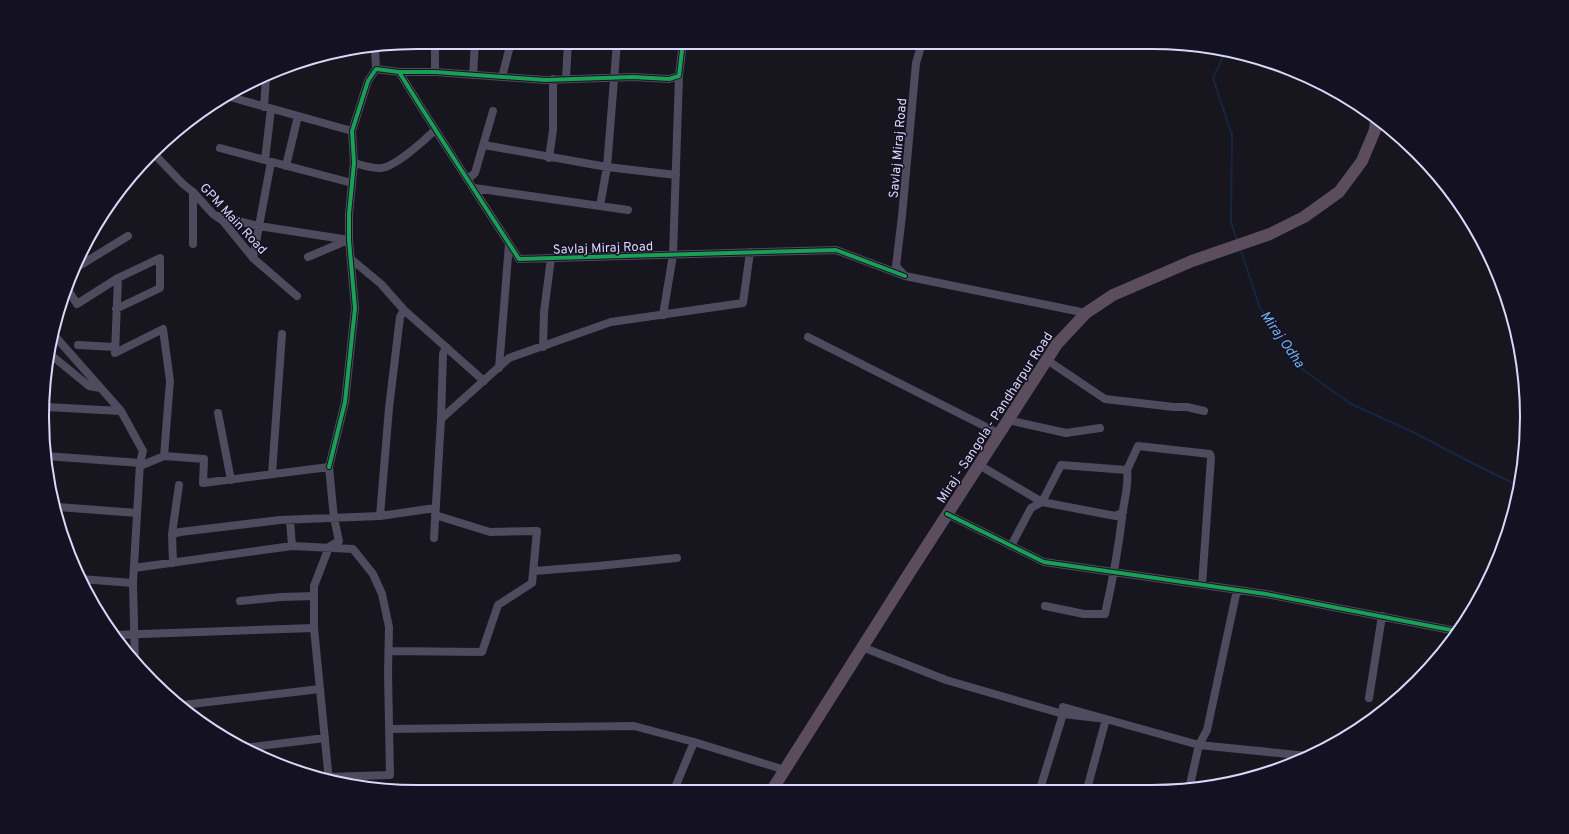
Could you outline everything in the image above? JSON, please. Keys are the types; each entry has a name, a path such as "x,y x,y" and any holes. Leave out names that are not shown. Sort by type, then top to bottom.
{"highway":[{"name":"Miraj - Sangola - Pandharpur Road","path":"775,785 1057,344 1086,313 1113,295 1192,261 1270,234 1304,216 1339,192 1362,162 1375,130 1375,125"}],"street":[{"path":"435,49 435,72"},
{"path":"473,75 475,49"},
{"path":"502,77 508,49"},
{"path":"566,79 568,49"},
{"path":"600,206 607,167 616,49"},
{"path":"663,315 673,254 682,49"},
{"name":"Savlaj Miraj Road","path":"905,276 896,266 904,200 916,63 920,49"},
{"path":"328,774 314,628 314,586 329,547 339,541 334,518 329,467 345,402 355,308 349,240 349,214 354,163 352,131 368,81 376,69 375,51"},
{"path":"376,69 399,72 435,72 553,79 633,77 669,79 680,76"},
{"name":"Savlaj Miraj Road","path":"399,72 519,259 836,250 905,276 1086,313"},
{"path":"549,158 553,130 553,79"},
{"path":"253,258 260,226 268,161 266,81"},
{"path":"233,98 352,131"},
{"path":"468,179 475,173 493,111"},
{"path":"286,166 298,116"},
{"path":"354,163 380,169 386,167 404,156 435,130"},
{"path":"484,145 549,158 607,167 676,175"},
{"path":"220,148 352,183"},
{"name":"GPM Main Road","path":"157,157 213,214 223,221 253,258 297,296"},
{"path":"474,188 628,210"},
{"path":"193,192 193,244"},
{"path":"213,214 260,226 349,240"},
{"path":"83,264 128,236"},
{"path":"308,257 349,240"},
{"path":"499,368 509,244"},
{"path":"441,419 509,358 611,322 743,303 750,252"},
{"path":"71,294 77,304 118,278 160,258 160,288 116,309"},
{"path":"543,347 544,312 551,258"},
{"path":"351,259 381,284 404,310 484,381"},
{"path":"118,278 115,353 163,329 170,381 164,456"},
{"path":"380,516 389,408 400,317 404,310"},
{"path":"272,474 282,334"},
{"path":"808,337 1000,434"},
{"path":"58,339 121,411 143,451 140,465 133,583 135,653"},
{"path":"78,345 115,347"},
{"path":"434,538 443,354 446,347"},
{"path":"54,357 90,386 100,388"},
{"path":"1047,360 1106,399 1186,407 1204,411"},
{"path":"49,407 121,411"},
{"path":"218,413 231,480"},
{"path":"1008,420 1066,433 1100,428"},
{"path":"1045,606 1084,614 1106,614 1115,572 1128,481 1127,470 1138,446 1210,454 1211,458 1202,584"},
{"path":"51,457 140,465 164,456 204,459 203,484 329,467"},
{"path":"979,465 1042,502 1116,516 1123,512"},
{"path":"1010,546 1031,508 1042,502 1061,465 1127,470"},
{"path":"173,563 172,534 179,485"},
{"path":"61,507 137,513"},
{"path":"172,534 290,520 380,516 435,511 490,532 537,531 532,583 498,605 482,652 389,651"},
{"path":"947,514 1044,562 1266,594 1452,630"},
{"path":"290,520 292,546"},
{"path":"134,568 292,546 353,549 373,574 382,594 390,627 390,775 345,778"},
{"path":"534,571 677,558"},
{"path":"87,580 133,583"},
{"path":"1190,783 1199,745 1207,730 1237,590"},
{"path":"240,601 281,597 314,596"},
{"path":"1369,698 1382,616"},
{"path":"121,635 314,628"},
{"path":"862,648 946,680 1063,714"},
{"path":"187,704 320,689"},
{"path":"1041,785 1063,714 1063,707 1199,745 1296,756"},
{"path":"1088,785 1106,719"},
{"path":"389,729 634,726 694,742 785,770"},
{"path":"253,747 325,738"},
{"path":"676,785 694,742"}],"waterway":[{"name":"Miraj Odha","path":"1224,56 1213,78 1232,135 1231,222 1237,241"},
{"name":"Miraj Odha","path":"1240,248 1260,308 1302,369 1351,404 1413,432 1514,484"}],"cycle path":[{"path":"329,467 345,402 355,308 349,240 349,214 354,163 352,131 368,81 376,69 399,72 435,72 545,80 633,77 669,79 679,76 682,49"},
{"path":"399,72 519,259 836,250 905,276"},
{"path":"947,514 1044,562 1266,594 1452,630"}]}
